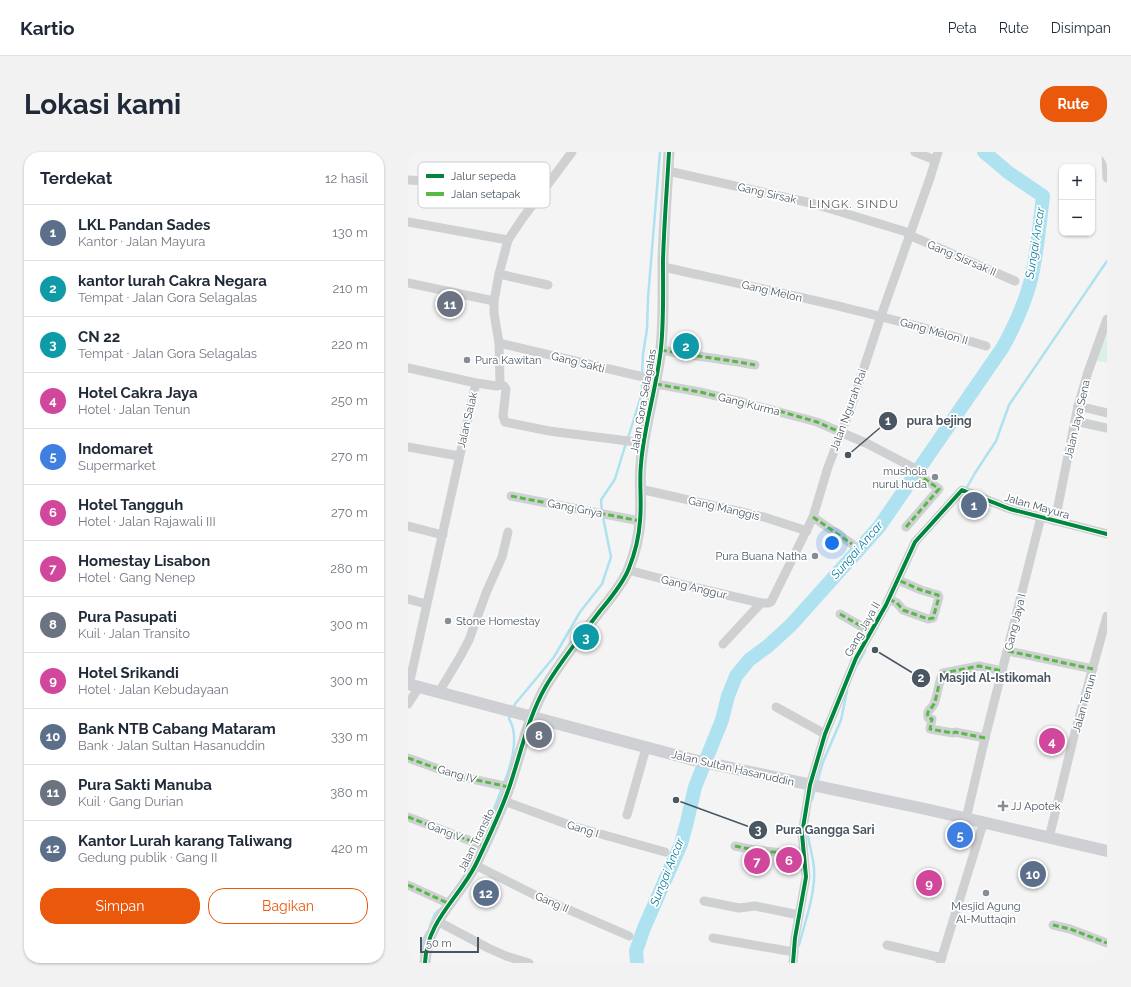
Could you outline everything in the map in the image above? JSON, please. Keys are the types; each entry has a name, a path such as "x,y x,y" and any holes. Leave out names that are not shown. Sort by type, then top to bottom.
{"main road":[{"name":"Jalan Sultan Hasanuddin","path":"412,685 531,718 694,760 1107,851"}],"street":[{"path":"550,181 572,152"},
{"name":"Jalan Gora Selagalas","path":"531,718 546,687 610,599 628,570 635,550 640,521 641,463 639,442 661,350 664,305 663,267 669,152"},
{"path":"915,152 936,156"},
{"path":"1106,152 1107,178"},
{"name":"Jalan Ngurah Rai","path":"723,644 761,603 771,602 807,531 813,517 840,432 851,407 936,156"},
{"name":"Gang Sirsak","path":"668,171 811,203 910,234"},
{"path":"408,180 418,180"},
{"path":"530,208 508,240 494,301 494,313 499,343 499,384 504,386 506,389 503,416 505,422 549,431 639,442"},
{"path":"408,222 508,240"},
{"name":"Gang Sisrsak II","path":"910,234 1015,281"},
{"name":"Gang Melon","path":"663,267 881,316"},
{"path":"499,274 548,285"},
{"path":"408,283 494,301"},
{"name":"Gang Melon II","path":"881,316 932,329 986,346"},
{"name":"Jalan Jaya Sena","path":"1055,521 1078,406 1088,372 1107,319"},
{"name":"Gang Sakti","path":"499,343 653,381"},
{"path":"661,350 694,356 725,359 754,365"},
{"path":"408,368 476,383"},
{"name":"Gang Kurma","path":"653,381 779,411 817,422 868,444 914,468 922,477 939,489 906,527"},
{"name":"Jalan Salak","path":"412,685 426,604 443,535 476,383 497,386 499,384"},
{"path":"1078,406 1107,413"},
{"path":"1075,421 1107,428"},
{"path":"408,447 459,456"},
{"name":"Gang Manggis","path":"640,489 764,517 807,531"},
{"name":"Jalan Mayura","path":"963,492 1010,509 1107,534"},
{"name":"Gang Jaya II","path":"793,963 799,915 806,877 802,834 812,785 825,734 852,666 871,632 892,601 915,542 963,492"},
{"name":"Gang Griya","path":"511,496 640,521"},
{"path":"813,517 852,544"},
{"name":"Gang Jaya I","path":"966,819 1041,517"},
{"path":"408,526 443,535"},
{"path":"439,692 469,640 486,593 502,557 508,532"},
{"name":"Gang Anggur","path":"628,570 761,603"},
{"path":"892,601 903,610 928,619 933,618 939,597 938,595 921,590 901,581"},
{"path":"408,599 426,604"},
{"path":"840,614 871,632"},
{"name":"Jalan Tenun","path":"1049,838 1074,736 1107,616"},
{"path":"1008,650 1093,669"},
{"path":"985,738 930,729 932,719 928,718 927,716 929,709 934,704 939,681 943,673 979,666 1002,671"},
{"path":"408,704 412,685"},
{"path":"776,707 825,734"},
{"name":"Jalan Transito","path":"425,963 428,942 437,921 447,903 475,866 480,845 504,801 506,786 531,718"},
{"path":"628,815 646,748"},
{"name":"Gang IV","path":"408,758 458,776 506,786"},
{"name":"Gang I","path":"504,801 572,826 665,852"},
{"name":"Gang V","path":"408,817 480,845"},
{"path":"887,944 941,961 983,824"},
{"path":"735,846 754,850 804,855"},
{"path":"753,865 754,850"},
{"name":"Gang II","path":"475,866 629,936"},
{"path":"408,885 447,903"},
{"path":"704,901 739,908 755,906 799,915"},
{"path":"437,921 488,948 506,956 529,963"},
{"path":"1053,925 1070,929 1107,943"},
{"path":"713,938 794,952"}],"green space":[{"path":"1107,333 1107,363 1094,360"}],"waterway":[{"path":"642,375 643,354 647,329 648,298 660,152"},
{"name":"Sungai Ancar","path":"637,963 636,951 644,928 681,844 695,787 722,720 728,696 736,676 749,660 768,646 791,625 879,527 1003,347 1021,310 1033,270 1038,242 1043,196 1009,173 984,152"},
{"path":"966,489 996,441 1009,405 1107,261"},
{"path":"628,438 642,393 642,380"},
{"path":"602,512 601,500 615,479 626,443"},
{"path":"513,708 554,657 580,612 602,584 611,557 603,517"},
{"path":"858,664 865,651"},
{"path":"817,783 823,762 841,720 847,691"},
{"path":"504,783 512,760 514,742 514,734 509,719 510,715"},
{"path":"470,864 488,825 502,788"},
{"path":"812,800 815,789"},
{"path":"799,945 810,907 814,877 807,828"},
{"path":"430,926 435,914 439,910"},
{"path":"422,946 427,932"}],"marked path":[{"path":"661,350 755,365"},
{"path":"656,384 700,392 779,411 817,422 840,432"},
{"path":"906,527 939,489 922,477 914,468"},
{"path":"511,496 640,521"},
{"path":"813,517 852,544"},
{"path":"889,599 897,603 903,610 928,619 933,618 939,597 938,595 921,590 898,580"},
{"path":"840,614 871,632"},
{"path":"1008,651 1093,669"},
{"path":"985,738 930,729 932,719 928,718 928,713 934,704 943,673 979,666 1002,671"},
{"path":"408,758 458,776 509,787"},
{"path":"408,817 484,846"},
{"path":"735,846 754,850 804,855"},
{"path":"753,865 754,850"},
{"path":"408,885 450,904"},
{"path":"1053,925 1070,929 1107,943"}],"cycle path":[{"path":"425,963 431,934 444,911 469,877 498,817 534,710 546,686 565,657 620,585 627,573 633,556 638,539 640,521 640,471 661,348 663,315 663,247 669,152"},
{"path":"793,963 795,938 806,877 802,834 810,785 825,734 856,658 886,605 915,542 962,490 1010,509 1107,534"}],"place":[{"name":"Pura Sakti Manuba","path":"450,304"},
{"name":"kantor lurah Cakra Negara","path":"686,346"},
{"name":"Pura Kawitan","path":"467,360"},
{"name":"pura bejing","path":"848,455"},
{"name":"mushola nurul huda","path":"935,477"},
{"name":"LKL Pandan Sades","path":"974,505"},
{"name":"Pura Buana Natha","path":"815,556"},
{"name":"Stone Homestay","path":"448,621"},
{"name":"CN 22","path":"586,637"},
{"name":"Masjid Al-Istikomah","path":"875,650"},
{"name":"Pura Pasupati","path":"539,735"},
{"name":"Hotel Cakra Jaya","path":"1052,741"},
{"name":"Pura Gangga Sari","path":"676,800"},
{"name":"JJ Apotek","path":"1003,806"},
{"name":"Indomaret","path":"960,835"},
{"name":"Hotel Tangguh","path":"789,860"},
{"name":"Homestay Lisabon","path":"757,861"},
{"name":"Bank NTB Cabang Mataram","path":"1033,874"},
{"name":"Hotel Srikandi","path":"929,883"},
{"name":"Kantor Lurah karang Taliwang","path":"486,893"},
{"name":"Mesjid Agung Al-Muttaqin","path":"986,893"}],"district":[{"name":"LINGK. SINDU","path":"854,204"}]}
